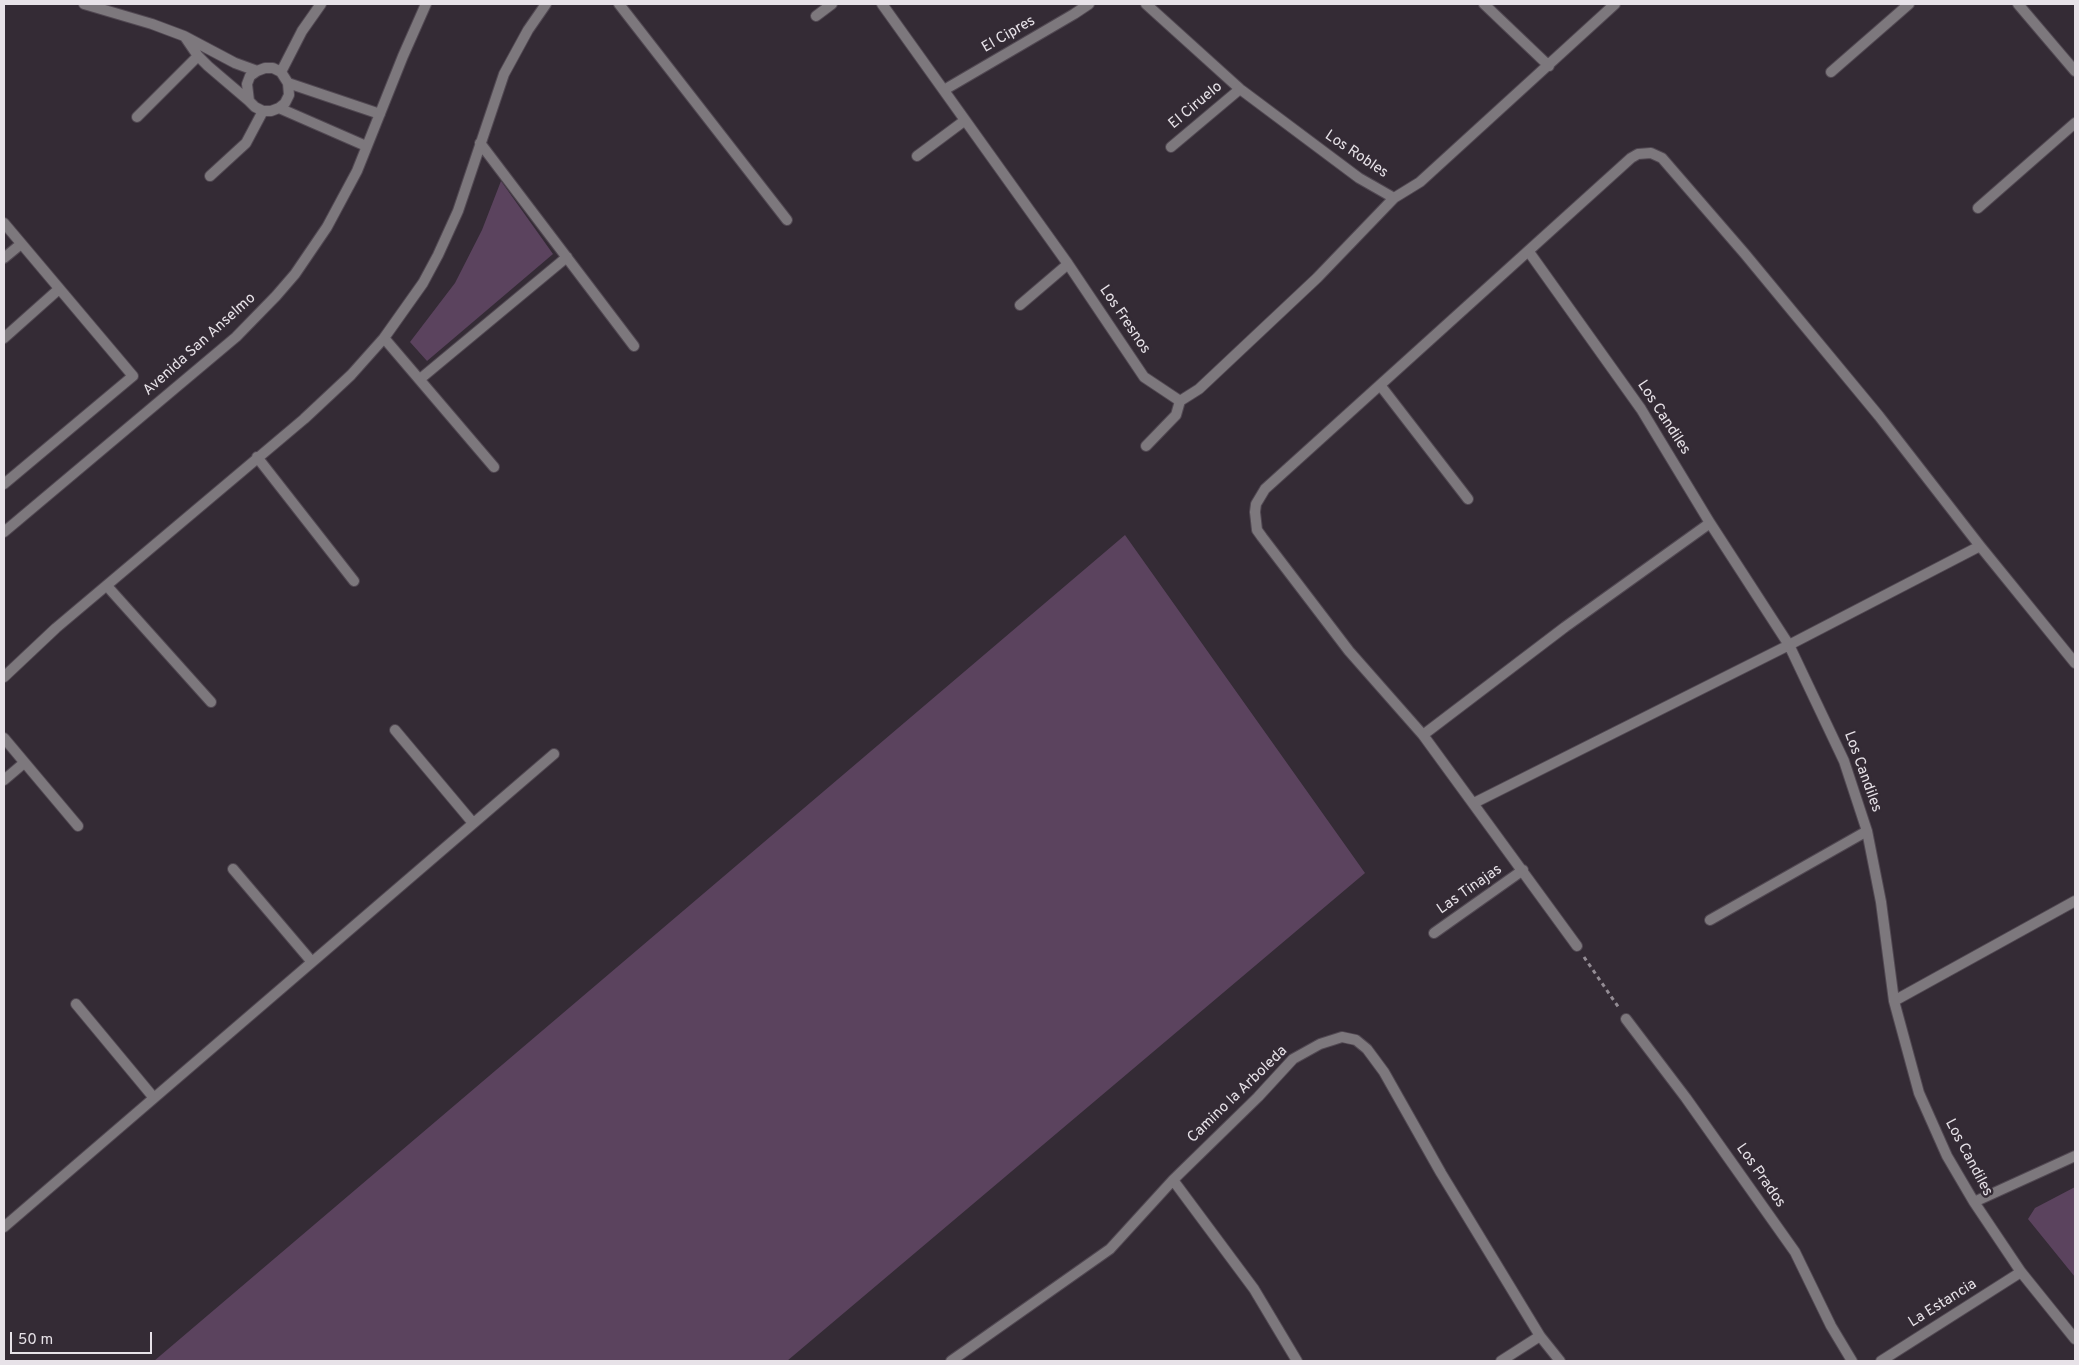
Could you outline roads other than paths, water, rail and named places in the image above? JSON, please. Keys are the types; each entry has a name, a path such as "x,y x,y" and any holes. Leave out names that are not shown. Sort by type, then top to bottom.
{"street":[{"path":"84,4 152,24 184,36 234,63 257,71"},
{"path":"281,72 302,31 321,4"},
{"name":"Avenida San Anselmo","path":"4,532 215,356 264,310 294,274 322,235 343,199 380,114 402,56 426,4"},
{"path":"4,677 56,628 304,419 331,394 384,338 424,283 458,211 504,74 528,30 546,4"},
{"path":"619,4 787,220"},
{"path":"816,16 832,4"},
{"name":"Los Fresnos","path":"882,4 1068,264 1144,378 1180,401"},
{"name":"El Cipres","path":"944,90 1089,4"},
{"name":"Los Robles","path":"1146,4 1240,89 1359,178 1394,198 1420,182 1615,4"},
{"path":"1484,4 1549,66"},
{"path":"1831,72 1909,4"},
{"path":"2018,4 2075,71"},
{"path":"184,36 198,56 255,107 262,111 271,111 279,108 285,103 289,95 288,83 281,72 273,68 265,68 250,76 247,84 249,101"},
{"path":"137,118 198,56"},
{"path":"288,83 380,114"},
{"name":"El Ciruelo","path":"1172,147 1240,89"},
{"path":"279,108 366,146"},
{"path":"210,176 246,142 262,111"},
{"path":"917,156 964,121"},
{"path":"1978,208 2075,123"},
{"path":"480,143 634,346"},
{"path":"1577,946 1524,870 1423,735 1349,652 1262,537 1255,521 1256,504 1265,489 1632,158 1646,153 1662,158 1833,359 2075,663"},
{"path":"1146,446 1176,415 1180,401 1199,389 1317,278 1394,198"},
{"path":"4,224 133,376 4,484"},
{"path":"4,258 21,244"},
{"name":"Los Candiles","path":"1529,252 1642,409 1710,523 1789,645 1844,761 1867,831 1878,884 1894,1001 1919,1093 1947,1156 1974,1202 2021,1272 2075,1339"},
{"path":"420,379 567,257"},
{"path":"1020,305 1068,264"},
{"path":"4,338 60,289"},
{"path":"384,338 494,466"},
{"path":"1380,386 1468,499"},
{"path":"257,457 354,581"},
{"path":"1423,735 1565,627 1710,523"},
{"path":"1474,803 1789,645 1980,546"},
{"path":"107,586 211,702"},
{"path":"395,730 473,824"},
{"path":"4,738 78,826"},
{"path":"4,1227 554,754"},
{"path":"4,780 24,763"},
{"path":"1710,920 1867,831"},
{"path":"233,869 312,962"},
{"name":"Las Tinajas","path":"1434,933 1524,870"},
{"path":"1894,1001 2075,901"},
{"path":"76,1004 154,1098"},
{"name":"Los Prados","path":"1626,1019 1686,1098 1795,1252 1831,1326 1852,1361"},
{"name":"Camino la Arboleda","path":"951,1361 1110,1249 1173,1180 1293,1059 1320,1044 1342,1037 1356,1040 1367,1049 1384,1072 1441,1173 1540,1336 1560,1361"},
{"path":"1974,1202 2075,1156"},
{"path":"1173,1180 1254,1289 1297,1361"},
{"name":"La Estancia","path":"1881,1361 2021,1272"},
{"path":"1501,1361 1540,1336"}]}
